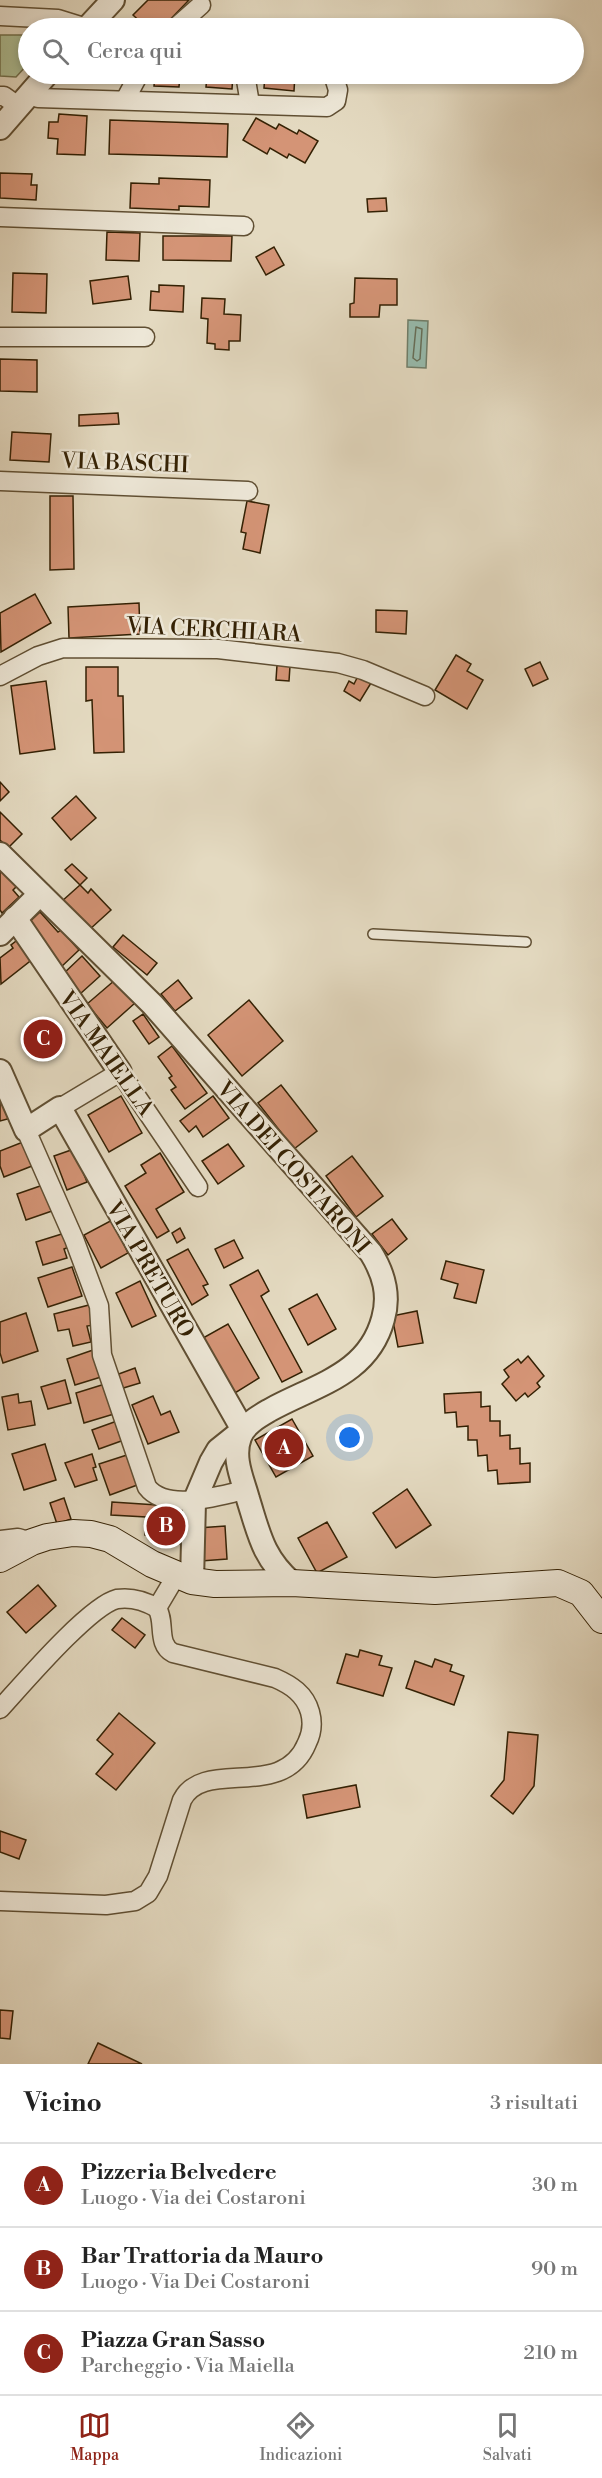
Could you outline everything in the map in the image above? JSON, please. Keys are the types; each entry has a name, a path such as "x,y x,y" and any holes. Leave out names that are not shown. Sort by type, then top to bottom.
{"main road":[{"path":"0,1559 32,1542 73,1533 91,1534 110,1539 184,1579 215,1584 292,1583 435,1591 558,1583 580,1593 602,1620"}],"street":[{"path":"96,18 113,0"},
{"path":"186,18 201,5"},
{"path":"0,16 32,18"},
{"path":"0,128 16,98 34,84"},
{"path":"125,100 134,84"},
{"path":"247,84 250,104"},
{"path":"16,98 330,107 339,94 336,84"},
{"path":"0,217 244,226"},
{"path":"0,337 145,337"},
{"name":"VIA BASCHI","path":"0,481 248,491"},
{"name":"VIA CERCHIARA","path":"0,676 45,652 63,648 218,649 338,663 363,670 425,696"},
{"name":"VIA DEI COSTARONI","path":"0,854 159,1012 371,1254 380,1268 385,1284 384,1316 378,1334 365,1355 344,1372 262,1415 243,1430"},
{"path":"7,926 40,894"},
{"name":"VIA MAIELLA","path":"7,926 120,1072 198,1187"},
{"path":"0,1071 74,1239 99,1306 102,1355 146,1485 156,1495 194,1502 245,1490"},
{"path":"26,1130 120,1072"},
{"name":"VIA PRETURO","path":"60,1108 243,1430"},
{"path":"243,1430 238,1442 237,1456 262,1545 273,1564 292,1583"},
{"path":"157,1608 184,1579 194,1502 211,1462 218,1450 243,1430"},
{"path":"0,1539 18,1538 32,1542"},
{"path":"0,1709 46,1658 101,1607 117,1599 127,1598 146,1602 157,1608 162,1618 163,1642 168,1650 275,1678 297,1691 306,1700 312,1719 311,1734 305,1749 286,1770 208,1782 190,1789 182,1800 155,1883 144,1896 135,1901 106,1905 0,1901"}],"lane":[{"path":"373,934 526,942"}],"shaded area":[{"path":"0,35 18,35 18,75 16,77 0,76"}],"water":[{"path":"408,320 428,321 426,368 407,367"}],"building":[{"path":"148,0 189,0 172,18 136,18 133,15"},
{"path":"154,84 179,84 179,87 154,86"},
{"path":"206,84 232,84 232,89 206,87"},
{"path":"264,84 294,84 294,91 264,88"},
{"path":"59,114 87,116 85,155 57,154 58,139 48,138 49,122 58,122"},
{"path":"256,118 276,129 279,124 297,134 299,130 318,141 305,163 289,154 287,158 270,148 267,154 243,140"},
{"path":"110,120 228,124 227,157 109,154"},
{"path":"0,173 32,174 31,185 37,185 36,200 0,198"},
{"path":"159,178 210,180 209,207 179,206 179,210 130,208 131,183 159,184"},
{"path":"386,198 387,211 368,212 367,199"},
{"path":"107,232 140,233 139,261 106,260"},
{"path":"163,236 232,236 231,261 163,260"},
{"path":"274,247 284,265 266,275 256,257"},
{"path":"13,273 47,274 46,313 12,312"},
{"path":"128,276 131,299 93,304 90,281"},
{"path":"355,278 397,279 397,305 380,305 379,317 350,317 350,304 354,303"},
{"path":"159,285 184,286 183,312 150,310 151,291 159,292"},
{"path":"202,298 225,299 224,314 241,315 240,341 229,341 229,350 215,349 215,344 207,343 208,319 201,318"},
{"path":"0,359 37,360 37,392 0,391"},
{"path":"118,413 119,424 79,426 79,415"},
{"path":"12,432 51,434 49,462 10,460"},
{"path":"50,496 73,496 74,569 50,570"},
{"path":"247,501 269,505 260,553 243,549 246,533 241,532"},
{"path":"35,594 51,623 1,652 0,613"},
{"path":"139,603 140,634 69,638 68,607"},
{"path":"376,610 407,611 406,634 376,632"},
{"path":"456,655 471,664 467,671 483,680 467,709 435,690"},
{"path":"540,662 548,679 533,686 525,669"},
{"path":"277,665 290,666 289,681 276,680"},
{"path":"86,667 118,667 118,696 123,696 124,752 94,753 92,700 86,701"},
{"path":"358,676 371,683 360,701 344,691 349,681 354,684"},
{"path":"46,681 55,749 20,754 11,686"},
{"path":"0,782 9,792 0,801"},
{"path":"76,796 96,818 71,840 52,818"},
{"path":"0,812 22,834 8,848 0,840"},
{"path":"72,864 87,878 80,885 65,870"},
{"path":"0,866 18,885 13,890 19,897 2,913 0,910"},
{"path":"80,885 88,893 91,889 111,910 89,930 61,902"},
{"path":"40,912 79,950 59,969 25,926"},
{"path":"123,935 157,963 147,975 113,947"},
{"path":"20,938 34,958 1,984 0,958 13,948 11,945"},
{"path":"82,956 100,976 80,994 62,975"},
{"path":"115,980 135,1003 107,1028 87,1004"},
{"path":"178,980 192,998 175,1011 161,994"},
{"path":"249,1000 283,1041 242,1076 208,1035"},
{"path":"143,1014 159,1037 149,1044 133,1021"},
{"path":"172,1046 207,1093 185,1109 171,1090 176,1087 169,1078 172,1076 158,1057"},
{"path":"281,1085 317,1131 294,1149 258,1103"},
{"path":"0,1091 11,1118 0,1121"},
{"path":"121,1096 142,1133 109,1152 88,1115"},
{"path":"213,1096 229,1118 203,1137 196,1126 189,1132 180,1121"},
{"path":"23,1142 32,1166 4,1177 0,1166 0,1151"},
{"path":"228,1144 244,1166 218,1184 202,1161"},
{"path":"74,1149 87,1182 67,1190 54,1156"},
{"path":"160,1153 184,1192 156,1209 169,1231 157,1238 125,1186 146,1173 141,1165"},
{"path":"352,1156 383,1196 356,1217 326,1176"},
{"path":"43,1185 52,1211 26,1220 17,1194"},
{"path":"116,1218 126,1235 121,1238 128,1253 101,1268 84,1235"},
{"path":"392,1219 407,1239 388,1255 372,1234"},
{"path":"180,1228 185,1238 177,1243 172,1233"},
{"path":"65,1233 69,1247 64,1249 67,1258 43,1265 36,1242"},
{"path":"234,1240 243,1258 224,1268 215,1249"},
{"path":"188,1249 208,1284 203,1286 208,1295 192,1305 167,1260"},
{"path":"446,1261 484,1270 476,1303 454,1298 458,1284 441,1279"},
{"path":"72,1267 82,1296 48,1307 38,1278"},
{"path":"258,1270 269,1291 261,1296 302,1372 282,1382 230,1285"},
{"path":"140,1281 156,1316 132,1327 116,1293"},
{"path":"317,1294 336,1329 308,1345 289,1309"},
{"path":"89,1305 94,1325 87,1326 91,1342 73,1346 69,1329 58,1331 54,1314"},
{"path":"417,1311 423,1343 398,1347 392,1316"},
{"path":"26,1313 38,1351 3,1363 0,1353 0,1322"},
{"path":"228,1324 259,1378 235,1393 203,1338"},
{"path":"93,1350 101,1377 75,1385 67,1359"},
{"path":"528,1356 544,1376 537,1383 540,1387 528,1397 525,1393 516,1401 502,1384 509,1377 504,1370 518,1359 521,1363"},
{"path":"135,1368 140,1383 120,1389 116,1375"},
{"path":"65,1380 71,1403 48,1409 41,1387"},
{"path":"105,1384 114,1414 84,1423 76,1393"},
{"path":"481,1392 481,1407 490,1406 490,1421 500,1421 500,1436 510,1435 510,1449 520,1448 520,1464 530,1463 530,1482 498,1484 497,1470 488,1471 487,1455 478,1456 477,1440 468,1440 468,1426 457,1427 456,1412 445,1413 444,1394"},
{"path":"18,1394 19,1403 31,1401 35,1425 8,1430 2,1397"},
{"path":"153,1396 161,1415 170,1411 179,1432 148,1444 132,1405"},
{"path":"292,1419 313,1456 276,1477 255,1440"},
{"path":"117,1421 124,1440 99,1449 92,1430"},
{"path":"45,1444 56,1480 24,1490 12,1454"},
{"path":"92,1454 97,1480 75,1487 65,1463"},
{"path":"130,1454 140,1484 110,1495 99,1464"},
{"path":"407,1489 431,1525 396,1548 373,1513"},
{"path":"64,1498 71,1519 57,1524 50,1503"},
{"path":"112,1502 187,1507 184,1544 157,1542 157,1536 145,1535 146,1517 111,1515"},
{"path":"327,1522 347,1557 317,1573 298,1538"},
{"path":"225,1526 227,1559 201,1561 198,1528"},
{"path":"38,1585 56,1606 26,1633 7,1612"},
{"path":"122,1618 145,1635 135,1648 112,1630"},
{"path":"360,1650 382,1656 379,1665 392,1668 383,1696 337,1683 346,1654 358,1657"},
{"path":"435,1659 452,1665 450,1671 464,1676 454,1705 406,1688 415,1661 432,1667"},
{"path":"119,1713 155,1743 116,1790 96,1774 113,1754 97,1740"},
{"path":"508,1732 538,1735 534,1786 513,1814 491,1796 504,1780"},
{"path":"356,1785 360,1807 307,1818 303,1795"},
{"path":"0,1831 26,1840 19,1859 0,1852"},
{"path":"0,2010 13,2011 10,2039 0,2038"},
{"path":"98,2043 142,2064 88,2064"}],"place":[{"name":"Piazza Gran Sasso","path":"43,1039"},
{"name":"Pizzeria Belvedere","path":"284,1448"},
{"name":"Bar Trattoria da Mauro","path":"166,1526"}]}
